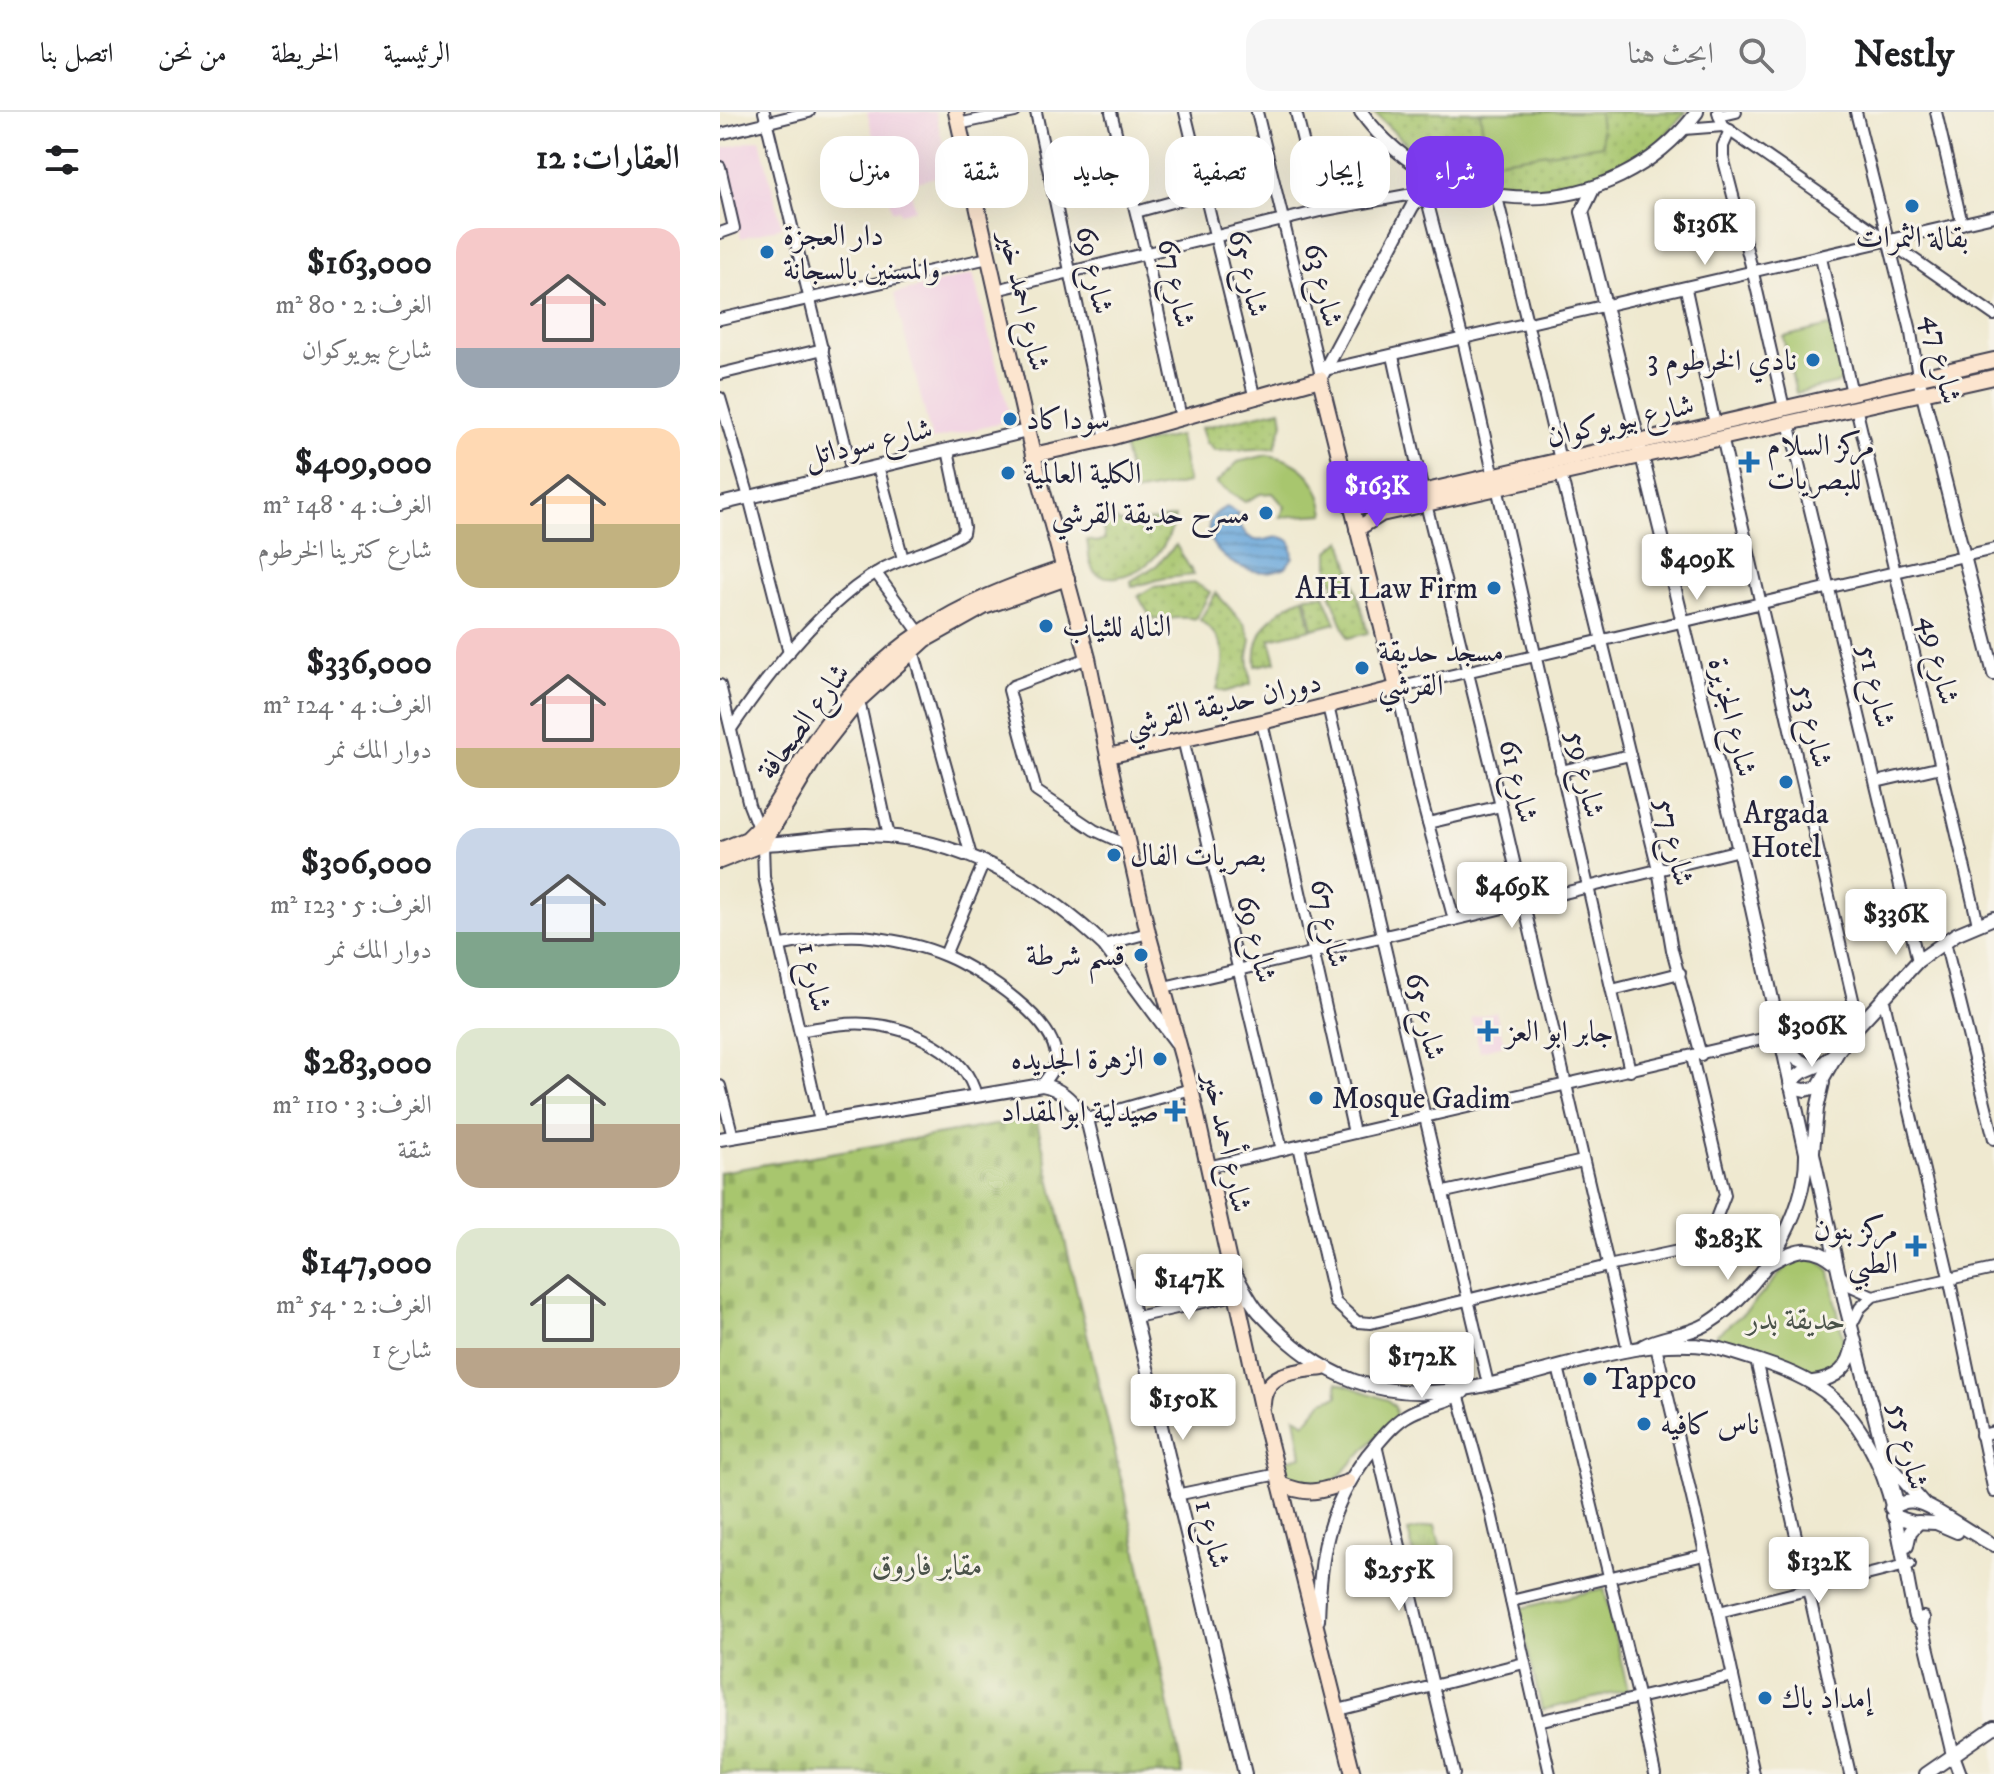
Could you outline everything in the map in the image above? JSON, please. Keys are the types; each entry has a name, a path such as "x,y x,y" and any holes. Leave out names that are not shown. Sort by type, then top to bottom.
{"main road":[{"name":"شارع احمد خير","path":"957,118 1033,455"},
{"name":"شارع بيويوكوان","path":"1854,400 1918,376 1994,360"},
{"path":"1033,455 1255,399 1322,375 1397,688"},
{"name":"شارع بيويوكوان","path":"1353,508 1425,498 1561,467 1637,442 1718,431 1854,400 1922,392 1994,377"},
{"name":"شارع بيويوكوان","path":"1561,467 1643,457 1718,431"},
{"name":"دوران حديقة القرشي","path":"1033,455 1088,658 1108,756 1397,688"},
{"name":"شارع بيويوكوان","path":"1357,529 1381,514 1425,498"},
{"name":"شارع الصحافة","path":"720,850 747,839 758,828 812,742 838,708 871,671 919,632 980,598 1065,573"},
{"name":"شارع الصحافة","path":"763,844 819,751 859,700 913,650 951,624 984,607 1065,573"},
{"name":"شارع أحمد خير","path":"1108,756 1148,933 1191,1089 1263,1416 1353,1774"},
{"path":"720,861 763,844"},
{"path":"1263,1416 1264,1392 1273,1381 1291,1371 1323,1368"},
{"path":"1279,1479 1301,1492 1313,1493 1348,1482"}],"street":[{"path":"720,134 765,117 809,112"},
{"path":"957,118 1015,112"},
{"name":"شارع 69","path":"1036,112 1106,439"},
{"name":"شارع 67","path":"1111,112 1146,254 1181,418"},
{"name":"شارع 65","path":"1185,112 1191,136"},
{"name":"شارع 63","path":"1257,112 1322,375"},
{"path":"1296,112 1320,211"},
{"path":"1361,112 1376,132 1406,158"},
{"path":"1504,197 1556,197 1593,189 1647,161 1684,129 1697,112"},
{"path":"1684,129 1723,121 1736,112"},
{"name":"شارع 47","path":"1856,112 1910,327 1918,376 1994,674"},
{"path":"1936,112 1962,224"},
{"path":"765,117 852,472"},
{"path":"1723,121 1994,315"},
{"name":"شارع 51","path":"1723,121 1723,157 1918,961"},
{"path":"720,167 734,228 720,233"},
{"path":"1556,197 1582,212 1593,189"},
{"path":"996,290 1320,211 1406,200"},
{"path":"1136,212 1165,204"},
{"name":"شارع 65","path":"1208,208 1255,399"},
{"path":"1322,375 1414,208"},
{"name":"شارع 59","path":"1422,208 1463,340 1630,1071"},
{"path":"1500,208 1561,467"},
{"name":"شارع الجزيرة","path":"1582,212 1739,850 1809,1152"},
{"path":"1322,375 1994,216"},
{"path":"720,319 988,258"},
{"name":"شارع 49","path":"1821,258 1978,924"},
{"name":"شارع 53","path":"1686,289 1859,1025"},
{"path":"720,374 823,349"},
{"name":"شارع 61","path":"1393,356 1628,1350"},
{"path":"721,404 749,497 789,653"},
{"name":"شارع سوداتل","path":"720,504 1027,431"},
{"path":"731,729 789,653 835,605 876,573 957,537 964,530 948,450"},
{"path":"878,466 903,559"},
{"name":"شارع 57","path":"1561,467 1658,869 1672,950 1680,973 1724,1188 1724,1201 1703,1245 1608,1266"},
{"path":"1454,920 1397,688 1994,549"},
{"path":"876,573 919,632"},
{"path":"913,650 978,859 945,955"},
{"path":"1088,658 1009,690 1036,791 1094,830 1129,846"},
{"path":"720,686 749,805 763,844 835,837 889,836 978,859 1038,891 1104,945 1180,1048"},
{"path":"859,700 889,836"},
{"name":"شارع 65","path":"1328,706 1488,1384"},
{"name":"شارع 67","path":"1262,722 1354,1133"},
{"name":"شارع 69","path":"1183,739 1282,1150"},
{"path":"1561,771 1630,755"},
{"path":"1876,782 1941,767"},
{"path":"1428,823 1501,806"},
{"name":"شارع 1","path":"763,844 764,877 820,1121"},
{"path":"1164,987 1739,850"},
{"path":"1794,1084 1839,1050 1918,961 1945,942 1994,918"},
{"path":"1104,945 1148,933"},
{"path":"782,945 862,936 945,955 997,985 1039,1022 1055,1055 1055,1064 1042,1085"},
{"path":"1945,942 1994,1139"},
{"path":"1612,990 1680,973"},
{"path":"1883,997 1949,1277 1994,1492"},
{"path":"800,1031 865,1023 904,1032 935,1046 960,1066 972,1081 976,1096"},
{"path":"1207,1167 1697,1056 1781,1034"},
{"name":"شارع الجزيرة","path":"1781,1034 1788,1049 1794,1084"},
{"path":"1788,1049 1813,1067"},
{"path":"1317,1635 1323,1551 1348,1482 1376,1445 1403,1418 1461,1391 1651,1344 1710,1323 1769,1264 1796,1201 1824,1081 1839,1050"},
{"path":"1794,1084 1815,1089 1824,1081"},
{"path":"720,1086 727,1138 1042,1085 1054,1087 1067,1095 1087,1119 1191,1089"},
{"name":"شارع 1","path":"1087,1119 1245,1774"},
{"path":"1299,1146 1333,1298 1357,1322 1365,1324 1608,1266"},
{"name":"شارع 55","path":"1809,1152 1887,1461 1896,1512 1907,1546 1907,1565 1923,1618 1922,1625 1960,1774"},
{"path":"1445,1192 1583,1161"},
{"path":"1769,1264 1798,1249 1817,1251 1837,1268 1851,1286 1873,1296"},
{"path":"1228,1262 1258,1310 1323,1368 1344,1379 1394,1391 1461,1391"},
{"path":"1813,1382 1828,1379 1844,1368 1852,1353 1853,1332 1860,1308 1873,1296 1994,1269"},
{"path":"1136,1317 1235,1295"},
{"path":"1710,1323 1712,1347"},
{"path":"1651,1344 1712,1347 1813,1382 1831,1396 1867,1442 1896,1512 1907,1565 1719,1612"},
{"path":"1651,1344 1719,1612 1754,1774"},
{"path":"1756,1360 1850,1774"},
{"path":"1558,1367 1655,1774"},
{"path":"1394,1391 1405,1406 1403,1418"},
{"path":"1461,1391 1550,1774"},
{"path":"1981,1435 1994,1432"},
{"path":"1376,1445 1454,1774"},
{"path":"1887,1461 1925,1505 1975,1537"},
{"path":"1176,1495 1279,1479"},
{"path":"1896,1512 1911,1501 1925,1505"},
{"path":"1896,1512 1994,1545"},
{"path":"1907,1546 1910,1532 1919,1522"},
{"path":"1511,1601 1704,1555"},
{"path":"1338,1710 1524,1663"},
{"path":"1538,1721 1733,1676"},
{"path":"1926,1774 1994,1727"}],"shaded area":[{"path":"867,112 935,112 941,136 935,136 935,177 919,181 919,136 873,136"},
{"path":"760,139 782,227 741,238 720,149"},
{"path":"891,208 915,209 900,213 898,209 892,211"},
{"path":"973,274 1011,420 932,440 894,294"},
{"name":"جابر ابو العز","path":"1496,1012 1504,1045 1480,1051 1471,1018"}],"green space":[{"path":"1373,112 1686,112 1656,145 1601,177 1539,190 1504,186 1504,136 1406,136 1406,144"},
{"path":"1480,112 1599,112 1603,145 1504,160 1504,136 1483,136"},
{"name":"نادي الخرطوم 3","path":"1830,326 1843,382 1796,393 1783,337"},
{"path":"1281,409 1283,423 1275,448 1215,451 1206,443 1201,428"},
{"path":"1179,436 1188,483 1133,493 1124,447"},
{"path":"1267,455 1290,462 1307,474 1319,491 1325,514 1280,517 1285,507 1273,493 1260,494 1245,502 1216,483 1238,462"},
{"path":"1106,514 1121,523 1175,517 1162,548 1148,564 1128,574 1111,577 1102,576 1092,568 1087,540 1097,542 1105,539 1100,515"},
{"path":"1342,540 1368,633 1348,638 1330,593 1335,584 1329,574 1329,551"},
{"path":"1176,545 1194,575 1165,578 1132,587 1131,581 1157,565"},
{"path":"1195,583 1210,592 1196,619 1154,619 1138,596 1153,587"},
{"path":"1216,593 1245,625 1251,640 1248,655 1251,684 1225,692 1217,689 1223,652 1216,636 1200,620"},
{"path":"1324,595 1336,623 1313,629 1306,596"},
{"path":"1304,597 1311,629 1270,639 1276,662 1256,666 1258,643 1267,624 1283,608"},
{"name":"مقابر فاروق","path":"1036,1118 1128,1508 1183,1774 720,1774 720,1172"},
{"name":"حديقة بدر","path":"1797,1257 1819,1261 1830,1272 1846,1354 1828,1374 1815,1375 1773,1355 1716,1338 1749,1309"},
{"path":"1337,1382 1388,1400 1395,1407 1396,1416 1331,1485 1298,1487 1288,1476 1282,1461 1302,1456 1295,1416 1305,1423 1323,1401 1338,1396"},
{"path":"1435,1525 1448,1578 1421,1585 1408,1531"},
{"path":"1604,1588 1628,1690 1542,1710 1518,1609"}],"water":[{"path":"1227,507 1239,514 1236,516 1250,538 1263,540 1277,537 1291,542 1293,557 1286,567 1267,572 1249,570 1220,553 1211,541 1209,528 1213,516"}],"place":[{"name":"بقالة الثمرات","path":"1912,206"},
{"name":"دار العجزة والمسنين بالسجانة","path":"767,252"},
{"name":"نادي الخرطوم 3","path":"1813,360"},
{"name":"سوداكاد","path":"1010,419"},
{"name":"مركز السلام للبصريات","path":"1749,462"},
{"name":"الكلية العالمية","path":"1008,473"},
{"name":"مسرح حديقة القرشي","path":"1266,513"},
{"name":"AIH Law Firm","path":"1494,588"},
{"name":"الناله للثياب","path":"1046,626"},
{"name":"مسجد حديقة القرشي","path":"1362,668"},
{"name":"Argada Hotel","path":"1786,782"},
{"name":"بصريات الفال","path":"1114,855"},
{"name":"قسم شرطة","path":"1141,955"},
{"name":"جابر ابو العز","path":"1488,1031"},
{"name":"الزهرة الجديده","path":"1160,1059"},
{"name":"Mosque Gadim","path":"1316,1098"},
{"name":"صيدلية ابوالمقداد","path":"1175,1111"},
{"name":"مركز بنون الطبي","path":"1916,1246"},
{"name":"Tappco","path":"1590,1379"},
{"name":"ناس كافيه","path":"1644,1424"},
{"name":"إمداد باك","path":"1765,1698"}]}
